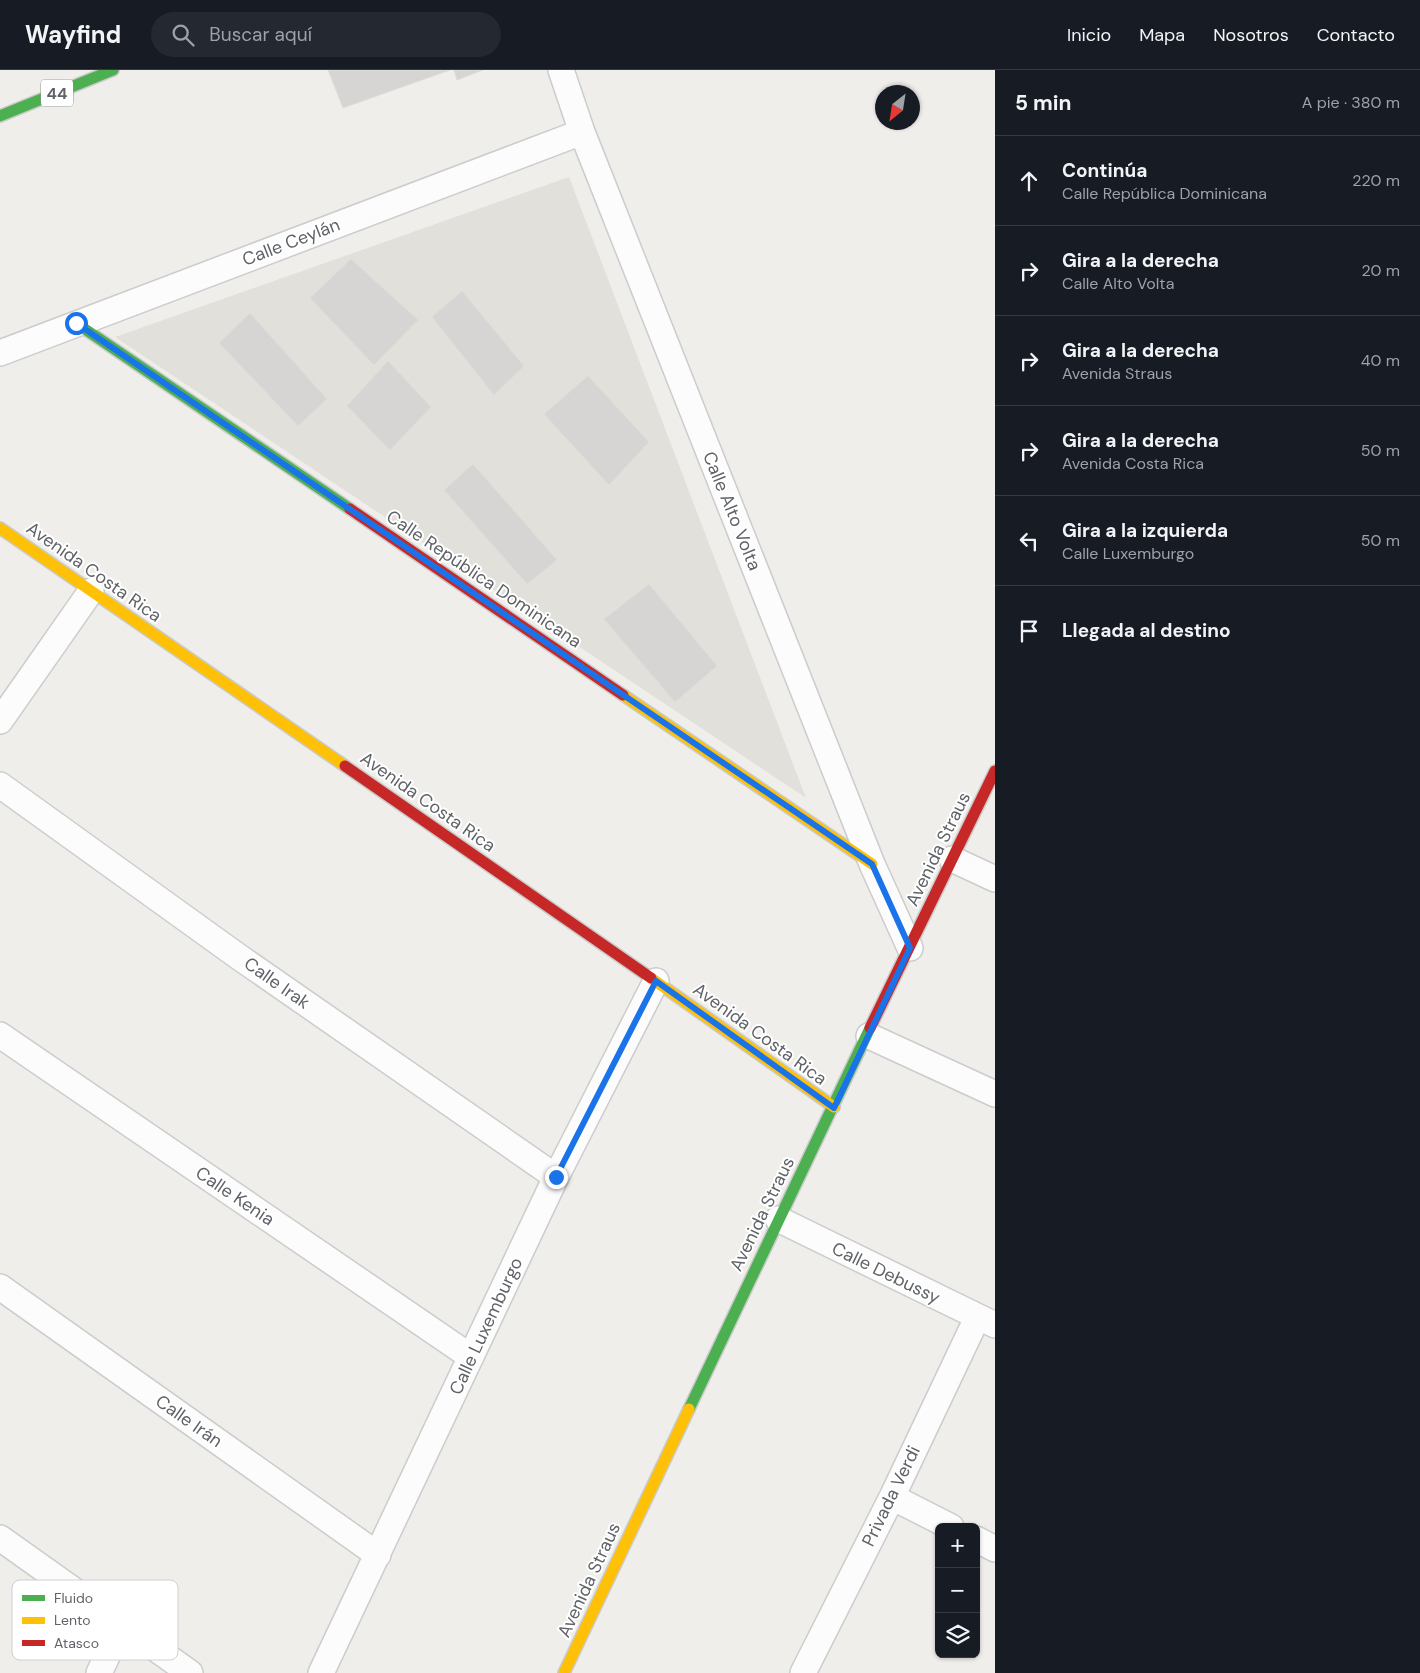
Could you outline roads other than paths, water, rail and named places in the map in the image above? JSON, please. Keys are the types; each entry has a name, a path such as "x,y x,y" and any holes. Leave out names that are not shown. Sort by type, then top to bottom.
{"street":[{"name":"44","path":"0,116 114,70"},
{"name":"Calle Alto Volta","path":"562,70 582,132 872,864 910,948"},
{"name":"Calle Ceylán","path":"0,353 582,132"},
{"name":"Calle República Dominicana","path":"76,323 872,864"},
{"name":"Avenida Costa Rica","path":"0,528 656,981 834,1108"},
{"path":"0,721 91,591"},
{"name":"Avenida Straus","path":"564,1673 778,1219 869,1036 995,771"},
{"name":"Calle Irak","path":"0,785 239,957 556,1177"},
{"path":"952,858 995,879"},
{"name":"Calle Luxemburgo","path":"321,1673 556,1177 656,981"},
{"name":"Calle Kenia","path":"0,1035 471,1357"},
{"path":"869,1036 995,1094"},
{"name":"Calle Debussy","path":"778,1219 986,1322"},
{"name":"Calle Irán","path":"0,1287 378,1555"},
{"name":"Privada Verdi","path":"803,1673 892,1497 986,1322"},
{"path":"892,1497 943,1523"},
{"path":"0,1538 59,1580"},
{"path":"980,1541 995,1549"},
{"path":"99,1673 105,1660"},
{"path":"172,1660 190,1673"}]}
